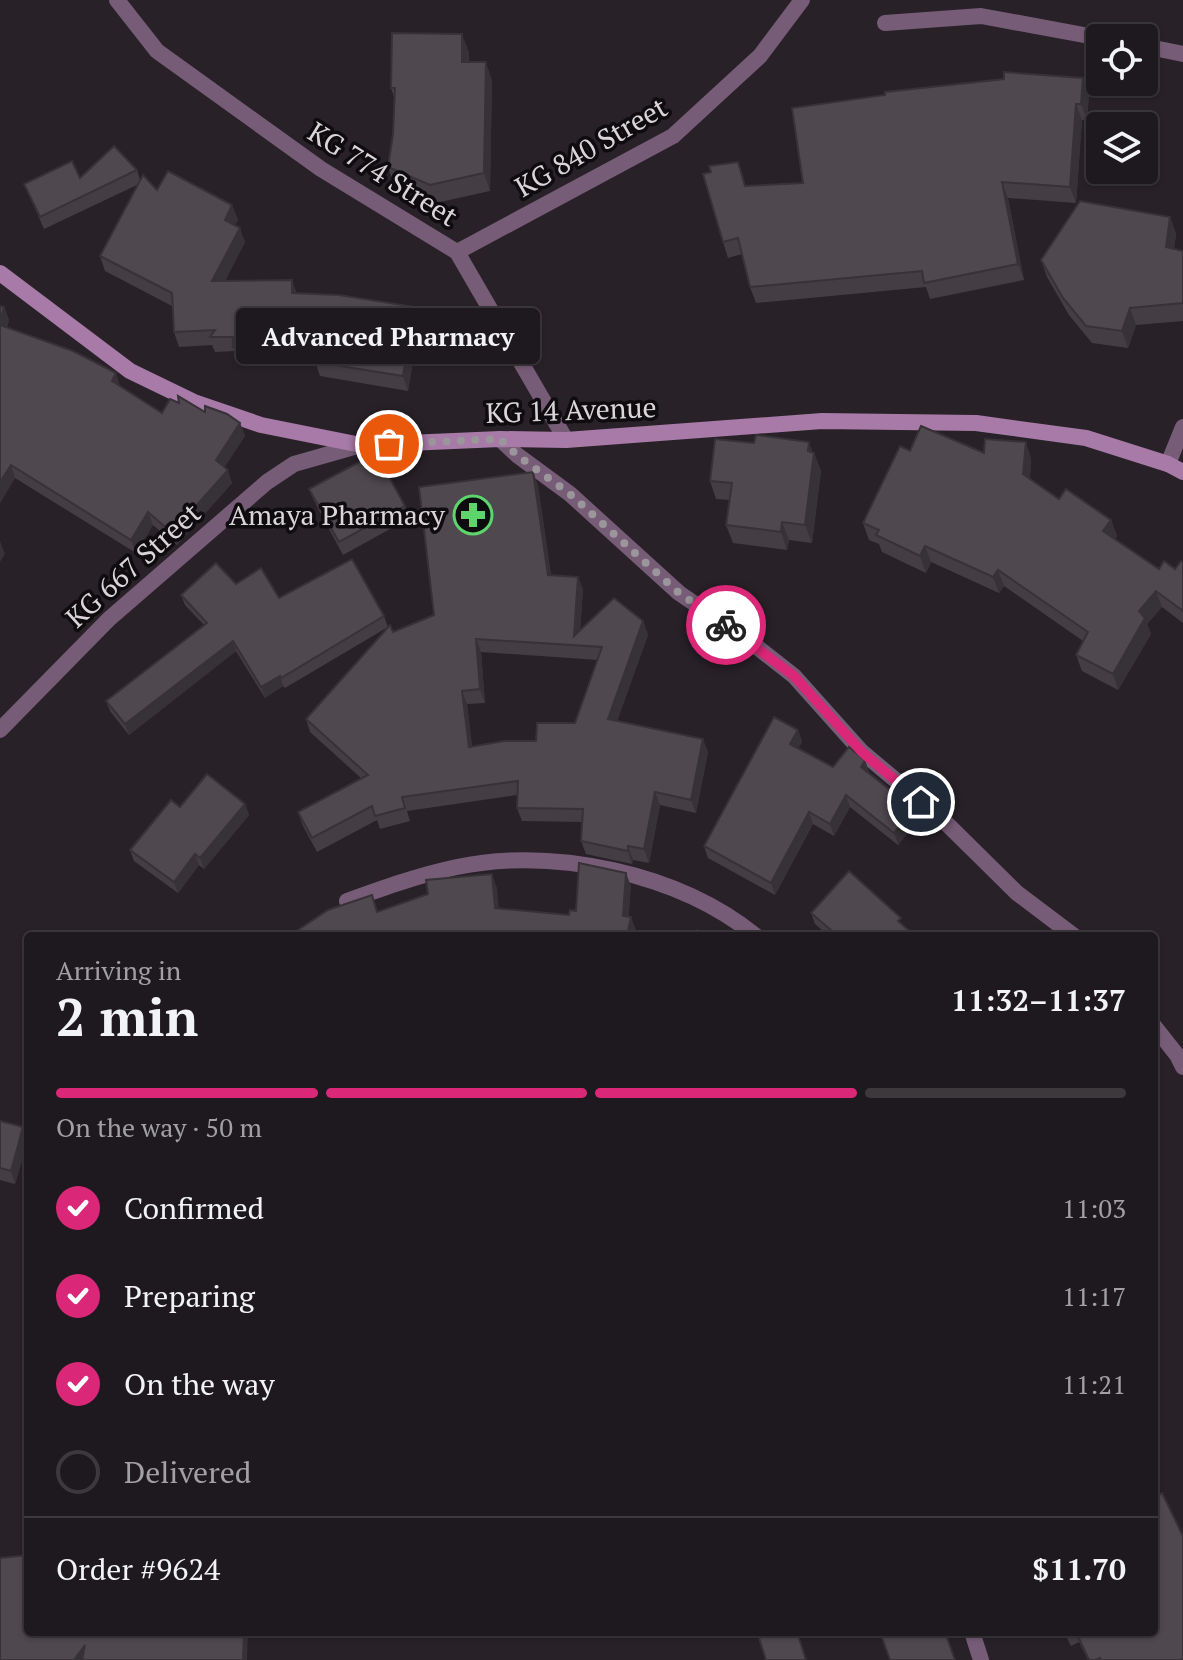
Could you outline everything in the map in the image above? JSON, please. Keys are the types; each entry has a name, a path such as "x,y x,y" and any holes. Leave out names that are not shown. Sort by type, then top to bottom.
{"main road":[{"name":"KG 14 Avenue","path":"0,273 130,371 182,396 261,425 361,445 500,439 566,440 822,421 976,423 1086,438 1175,468"}],"street":[{"name":"KG 774 Street","path":"117,0 157,51 321,169 457,252 566,440"},
{"name":"KG 840 Street","path":"457,252 673,136 760,56 802,0"},
{"path":"885,23 981,16 1086,35"},
{"path":"1158,49 1183,54"},
{"path":"1175,468 1183,427"},
{"path":"500,439 570,494 679,593 794,676 862,752 941,818 1017,893 1069,932"},
{"name":"KG 667 Street","path":"0,730 109,619 267,482 294,464 361,445"},
{"path":"347,901 401,881 460,866 518,862 581,863 671,887 751,932"},
{"path":"1158,1031 1183,1067"},
{"path":"973,1636 981,1660"}],"building":[{"path":"392,33 462,34 462,62 486,62 484,173 430,185 388,167 395,88 391,88"},
{"path":"1004,72 1083,78 1081,104 1076,104 1070,187 1002,182 1018,264 924,283 922,271 750,287 738,238 723,242 703,174 711,172 709,166 738,162 745,186 803,183 792,108 885,95 885,92 1004,79"},
{"path":"114,146 137,170 40,217 24,184 72,161 80,178"},
{"path":"168,171 232,205 225,220 240,228 212,281 292,280 292,293 339,295 415,307 403,376 315,362 315,350 233,347 233,337 210,337 215,330 174,332 172,293 100,256 143,175 157,190"},
{"path":"1080,201 1170,217 1166,247 1183,251 1183,303 1130,308 1122,331 1086,326 1063,298 1041,260"},
{"path":"0,325 73,351 116,373 112,381 162,413 170,399 179,403 178,396 205,412 205,406 227,414 240,423 216,460 228,470 172,533 148,512 131,540 11,465 0,482"},
{"path":"921,426 984,453 985,439 1026,442 1023,474 1059,499 1066,489 1111,520 1103,531 1159,569 1164,561 1175,569 1183,562 1183,611 1156,591 1139,611 1145,618 1113,674 1076,655 1088,632 998,570 993,577 925,546 920,556 876,535 879,530 863,523 900,446 910,451"},
{"path":"756,435 809,442 808,451 814,453 805,525 782,522 781,532 726,525 732,483 710,481 715,439 754,443"},
{"path":"376,453 405,506 339,542 309,489"},
{"path":"533,472 548,575 578,577 574,636 614,598 643,621 608,719 703,739 691,800 655,792 644,849 628,846 628,851 581,841 583,809 517,808 518,781 402,797 405,808 375,816 372,806 312,838 298,812 368,775 306,719 390,625 393,632 434,615 419,487","holes":["476,639 602,647 575,723 537,723 536,741 504,741 469,747 462,691 480,689"]},
{"path":"352,559 384,616 281,678 261,687 233,641 125,724 106,701 207,623 181,595 216,563 236,584 261,568 279,598"},
{"path":"774,717 798,730 790,744 833,767 849,747 865,760 861,767 914,809 894,833 846,795 830,824 809,812 771,883 704,846"},
{"path":"207,774 245,804 200,858 195,854 174,882 130,850 171,800 180,807"},
{"path":"579,863 626,873 623,916 631,917 628,932 295,932 328,910 372,895 377,912 428,894 426,880 492,874 495,908 569,915 570,910 576,911"},
{"path":"849,871 901,918 898,921 910,932 833,932 811,913"},
{"path":"0,1121 23,1127 11,1171 0,1168"},
{"path":"1162,1493 1183,1536 1183,1660 1089,1660 1078,1636 1158,1636 1158,1495"},
{"path":"24,1555 24,1636 244,1636 243,1660 82,1660 85,1645 74,1660 0,1660 0,1558"},
{"path":"758,1636 798,1636 806,1660 766,1660"},
{"path":"881,1636 946,1636 955,1660 890,1660"}],"way so far":[{"path":"389,444 500,439 570,494 679,593 726,625"}],"place":[{"name":"Advanced Pharmacy","path":"389,444"},
{"name":"Amaya Pharmacy","path":"473,515"}],"route":[{"path":"726,625 794,676 862,752 921,802"}]}
